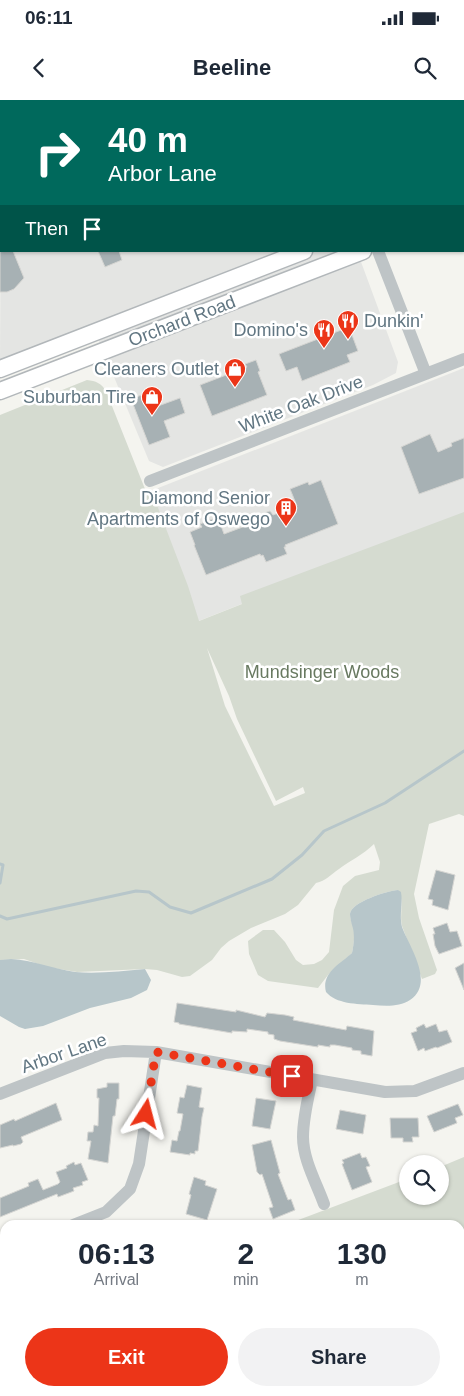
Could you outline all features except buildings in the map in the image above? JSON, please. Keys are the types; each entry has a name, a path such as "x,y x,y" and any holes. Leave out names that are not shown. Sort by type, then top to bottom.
{"main road":[{"name":"Orchard Road","path":"0,369 301,252"},
{"name":"Orchard Road","path":"0,391 360,252"}],"street":[{"path":"378,252 426,374"},
{"name":"White Oak Drive","path":"150,481 464,359"},
{"name":"Arbor Lane","path":"0,1094 104,1053 124,1051 156,1052 385,1092 415,1091 464,1073"},
{"path":"86,1220 106,1212 130,1189 139,1164 156,1052"},
{"path":"312,1080 305,1115 303,1139 308,1160 324,1204"}],"shaded area":[{"path":"1,252 357,252 398,362 396,373 373,385 163,467 149,461 92,324 0,361"},
{"path":"464,368 464,516 196,622 148,492"},
{"path":"398,890 401,892 402,927 415,955 421,975 417,993 406,1002 387,1006 347,1003 330,996 326,992 326,979 337,965 352,953 354,935 350,914 352,910 363,901 386,892"},
{"path":"11,959 84,973 145,969 151,980 147,990 131,998 90,1008 43,1026 25,1029 0,1016 0,960"}],"green space":[{"name":"Mundsinger Woods","path":"87,380 102,386 106,391 145,489 152,492 188,586 199,621 242,604 240,596 464,512 464,816 459,814 429,824 414,894 419,918 437,970 435,974 422,979 402,926 402,903 398,890 386,892 356,905 350,914 354,936 352,953 328,975 318,988 268,981 258,975 249,954 248,941 263,930 274,930 285,942 296,960 303,965 314,964 322,960 329,952 334,910 343,886 355,876 379,870 380,862 374,844 325,879 316,883 298,905 285,914 251,928 229,941 212,960 190,976 182,977 157,970 145,969 77,972 47,967 24,959 0,960 0,415","holes":["207,648 229,696 237,719 276,801 303,787 305,793 274,806 225,706"]},
{"path":"464,1157 464,1220 298,1220 399,1182 399,1205 449,1205 449,1163"}],"waterway":[{"path":"0,916 7,919 136,891 149,892 170,907 191,913 272,879 302,855 324,831 385,803 464,751"},
{"path":"0,864 3,865 0,883"}],"place":[{"name":"Dunkin'","path":"348,340"},
{"name":"Domino's","path":"324,349"},
{"name":"Cleaners Outlet","path":"235,388"},
{"name":"Suburban Tire","path":"152,416"},
{"name":"Diamond Senior Apartments of Oswego","path":"286,527"}],"route":[{"path":"146,1114 156,1052 292,1076"}]}
